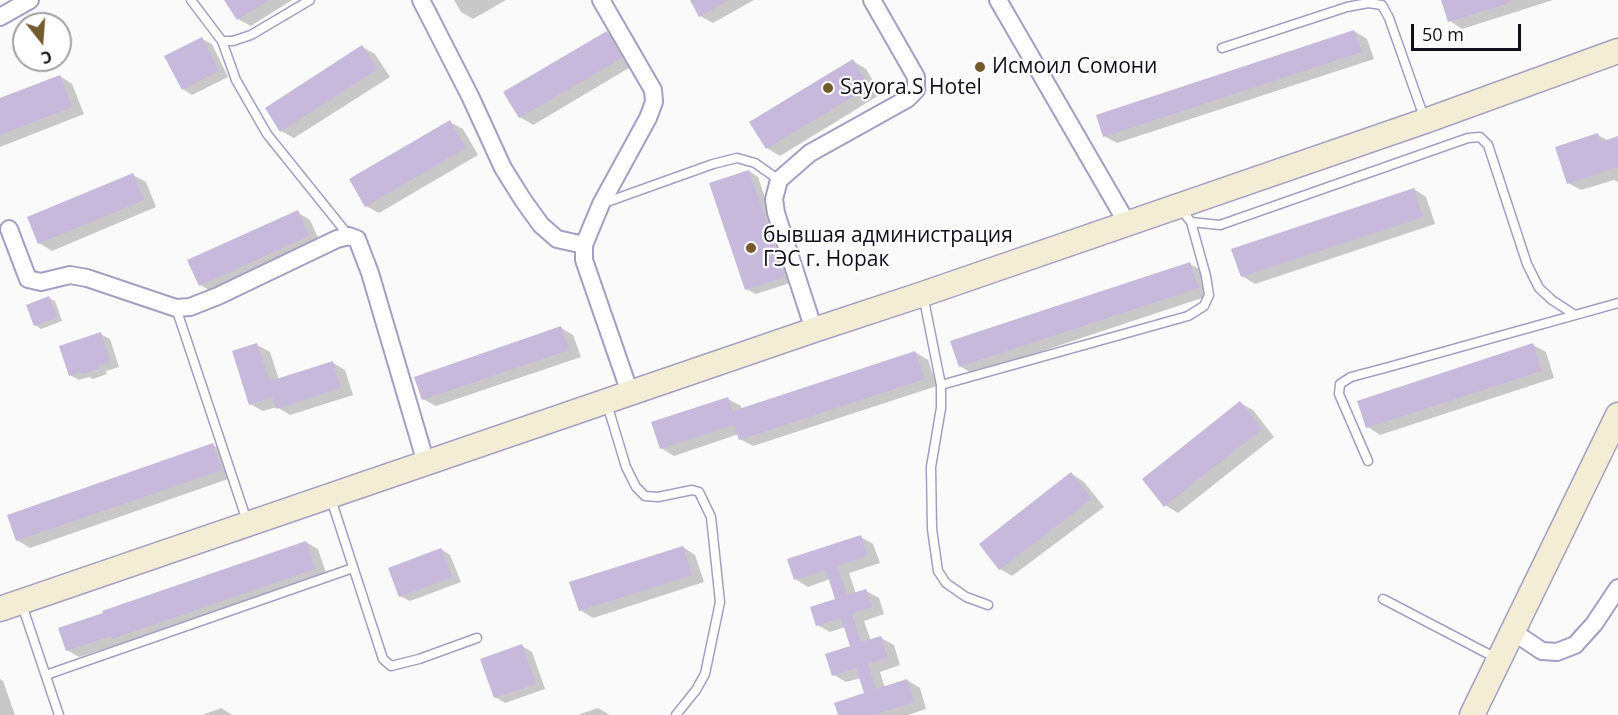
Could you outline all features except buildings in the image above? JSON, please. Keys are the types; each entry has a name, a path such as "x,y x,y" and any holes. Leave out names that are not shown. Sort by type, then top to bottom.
{"main road":[{"path":"11,605 1127,223 1185,213 1425,121 1618,51"},
{"path":"1472,715 1618,415"}],"street":[{"path":"0,17 30,0"},
{"path":"421,0 470,96 503,168 523,200 541,225 557,239 584,245"},
{"path":"601,0 653,90 654,102 648,118 601,204 584,245 584,260 630,393"},
{"path":"814,330 776,213 774,199 779,180 810,153 907,99 916,90 916,77 872,0"},
{"path":"998,0 1127,223"},
{"path":"9,229 28,279 41,282 70,274 176,308 190,307 218,296 337,239 349,236 357,239 363,252 426,462"},
{"path":"1512,631 1542,651 1557,652 1575,645 1594,624 1618,588"}],"lane":[{"path":"191,0 222,41 236,80 267,134 349,236"},
{"path":"222,41 233,41 251,35 310,0"},
{"path":"1222,48 1347,7 1368,3 1382,5 1389,18 1425,121"},
{"path":"1185,213 1220,225 1468,138 1480,137 1488,145 1527,264 1539,288 1552,300 1575,315"},
{"path":"601,204 713,164 737,158 755,163 779,180"},
{"path":"941,385 1188,316 1204,306 1209,295 1206,276 1185,213"},
{"path":"923,294 941,385 941,408 932,467 932,529 938,571 946,583 966,597 987,605"},
{"path":"1368,461 1339,394 1340,384 1374,371 1618,303"},
{"path":"176,308 247,524"},
{"path":"606,401 626,467 636,487 645,495 658,497 692,490 699,492 711,517 720,602 705,674 696,690 676,715"},
{"path":"330,496 383,659 391,666 419,659 477,638"},
{"path":"46,675 353,568"},
{"path":"1383,599 1498,660"},
{"path":"11,605 46,675 59,715"}],"place":[{"name":"Исмоил Сомони","path":"980,67"},
{"name":"Sayora.S Hotel","path":"828,88"},
{"name":"бывшая администрация ГЭС г. Норак","path":"751,248"}]}
